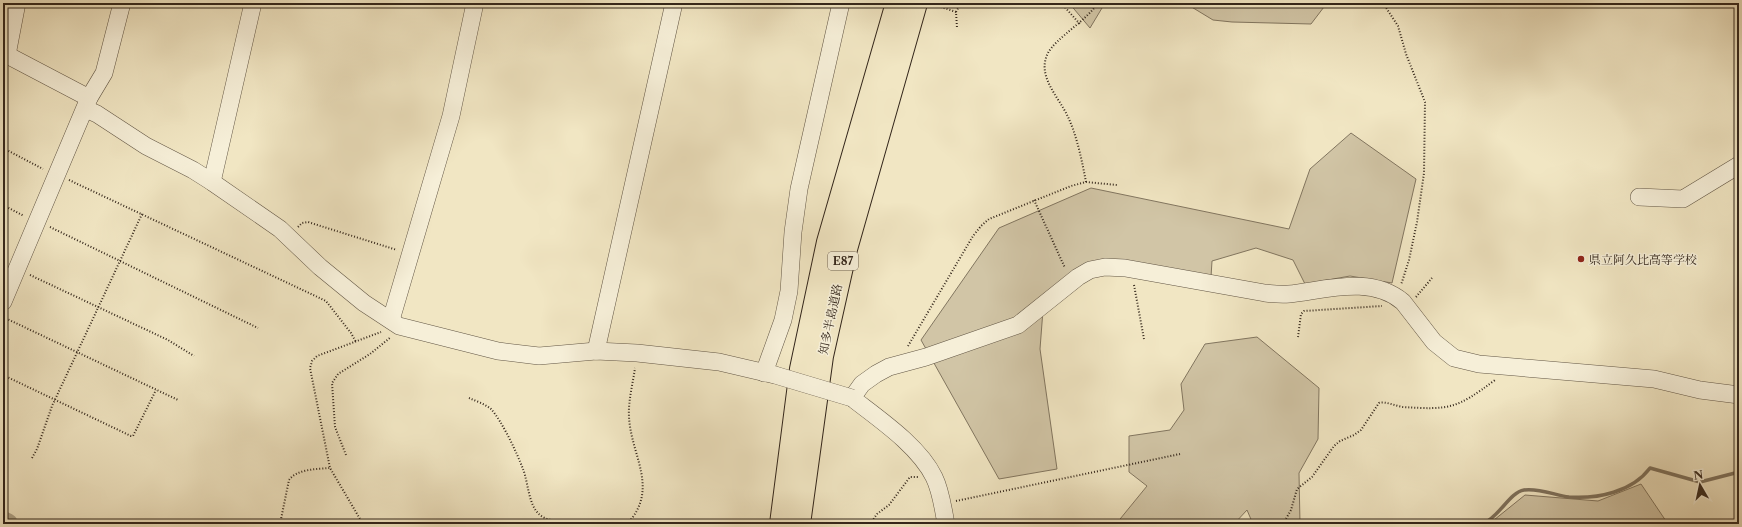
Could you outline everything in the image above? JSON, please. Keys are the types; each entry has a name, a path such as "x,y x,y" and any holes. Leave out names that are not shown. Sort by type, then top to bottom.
{"highway":[{"name":"知多半島道路","path":"780,524 801,369 828,242 897,3"},
{"name":"知多半島道路","path":"799,524 824,348 846,249 916,3"}],"street":[{"path":"17,3 5,55 87,103 97,114 146,146 193,170 212,182 280,229 326,272 364,303 396,323 498,351 539,356 596,351 637,353 719,362 770,374 852,398 881,420 918,455 934,477 946,524"},
{"path":"3,302 87,103 104,73 122,3"},
{"path":"212,182 253,3"},
{"path":"396,323 451,116 475,3"},
{"path":"596,351 674,3"},
{"path":"770,374 789,291 793,232 799,189 841,3"},
{"path":"1639,197 1683,199 1739,165"},
{"path":"852,398 862,384 889,367 1013,328 1035,313 1072,282 1090,270 1105,267 1125,268 1264,293 1287,294 1350,285 1373,288 1403,302 1434,342 1454,358 1479,364 1654,379 1700,390 1739,395"}],"path":[{"path":"932,3 939,4 956,12"},
{"path":"957,28 956,12 961,3"},
{"path":"1062,3 1080,24"},
{"path":"1086,182 1068,117 1050,89 1045,63 1049,52 1080,24 1098,3"},
{"path":"1383,3 1398,26 1406,54 1425,102 1424,173 1403,302"},
{"path":"3,148 57,176 78,183 326,301 351,332 356,342"},
{"path":"906,362 905,355 910,344 981,226 989,219 1034,200 1086,182 1117,185"},
{"path":"1034,200 1072,282"},
{"path":"3,205 120,260 258,328"},
{"path":"32,458 55,400 76,353 142,214"},
{"path":"288,237 302,223 308,222 397,250"},
{"path":"17,268 98,308 168,340 194,356"},
{"path":"1144,339 1133,280 1148,276 1151,273"},
{"path":"1298,337 1302,314 1304,311 1364,308 1401,304 1432,278"},
{"path":"3,317 76,353 178,400"},
{"path":"362,524 330,468 310,368 312,361 317,356 390,329 396,323"},
{"path":"346,455 335,427 332,383 338,374 370,354 398,332 396,323"},
{"path":"627,524 635,516 644,486 628,416 637,353"},
{"path":"1283,524 1292,510 1297,489 1312,476 1334,446 1340,441 1354,436 1361,430 1379,403 1383,402 1398,406 1436,409 1451,407 1481,391 1503,374 1508,366"},
{"path":"3,375 131,436 133,436 156,390"},
{"path":"469,398 490,409 497,417 518,456 524,471 532,504 537,512 543,517 553,521 600,521 606,524"},
{"path":"942,505 948,502 972,499 1180,454"},
{"path":"280,524 289,480 293,475 306,471 330,468"},
{"path":"870,524 877,514 889,505 910,477 918,476 921,479"}],"shaded area":[{"path":"1069,3 1105,3 1090,28"},
{"path":"1185,3 1327,3 1311,24 1232,22 1213,20"},
{"path":"1351,133 1416,179 1392,283 1350,276 1305,284 1293,260 1256,248 1212,261 1211,277 1111,260 1044,297 1040,349 1057,469 999,479 921,340 999,228 1091,188 1289,229 1310,169"},
{"path":"1257,337 1319,388 1318,439 1299,473 1300,524 1253,524 1247,510 1234,524 1116,524 1147,486 1129,472 1129,436 1170,430 1184,410 1181,384 1205,344"},
{"path":"1641,484 1668,524 1489,524 1525,495 1598,501"}],"waterway":[{"path":"1463,524 1484,523 1495,516 1514,495 1524,490 1541,491 1569,497 1591,497 1603,495 1624,488 1634,483 1650,468 1700,482 1739,472"},
{"path":"3,522 7,524"}],"place":[{"name":"県立阿久比高等学校","path":"1581,259"}]}
